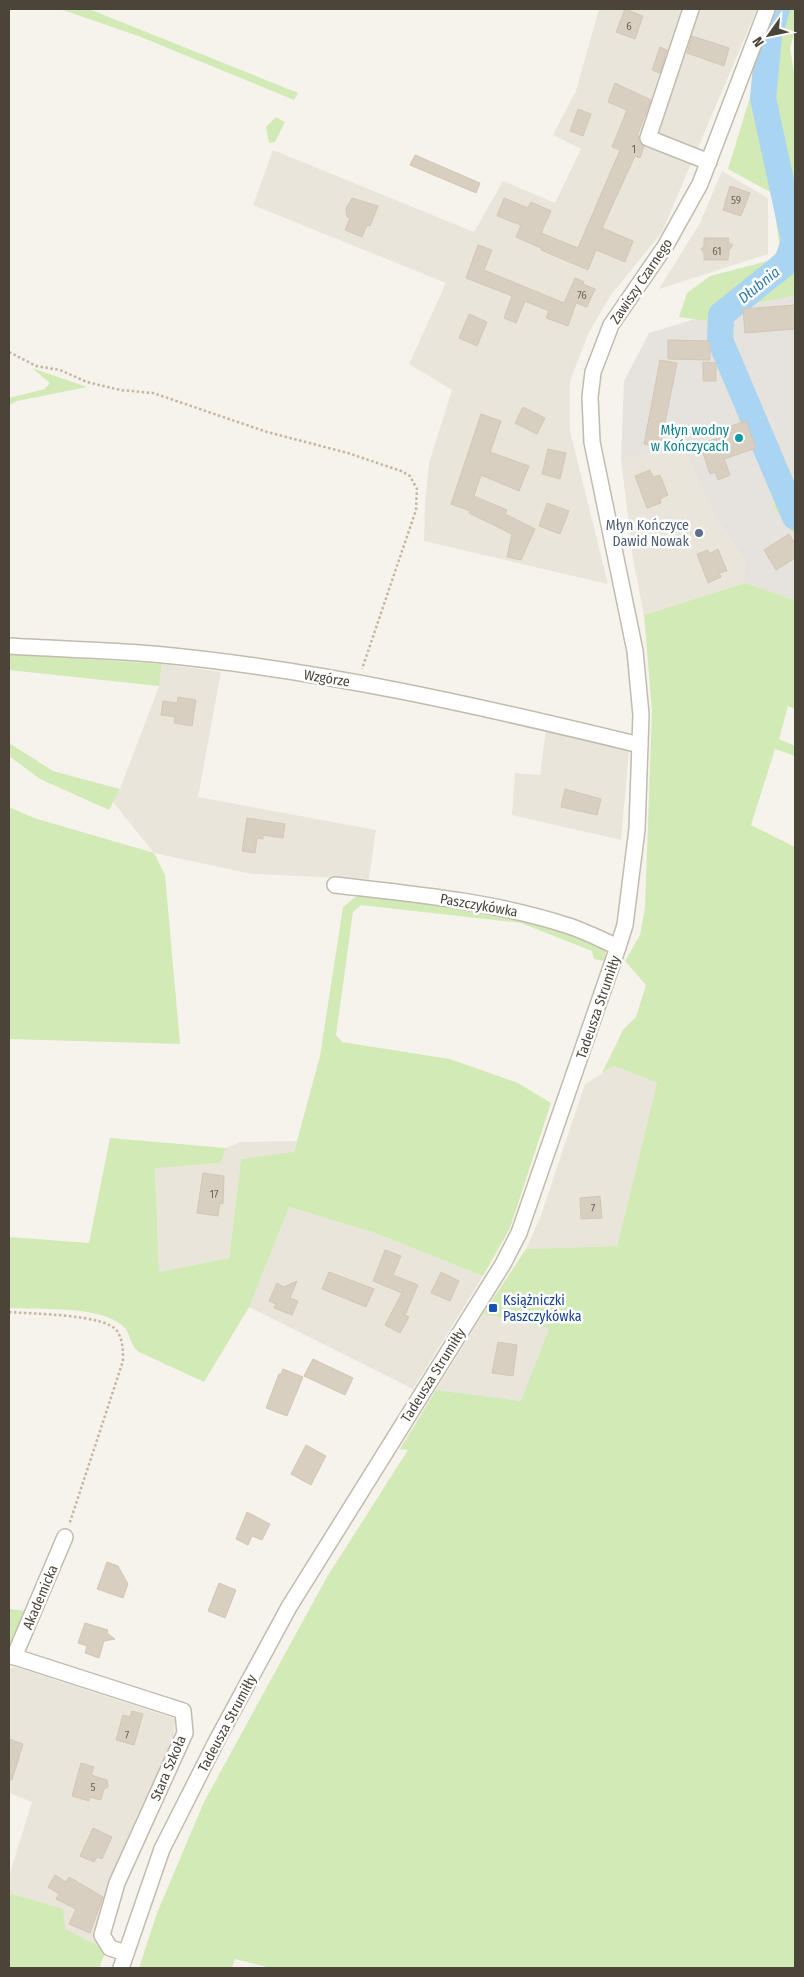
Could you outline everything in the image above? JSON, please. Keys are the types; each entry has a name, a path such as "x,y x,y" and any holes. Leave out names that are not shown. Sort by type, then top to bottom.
{"street":[{"path":"692,9 648,138 709,162"},
{"name":"Zawiszy Czarnego","path":"640,745 639,675 592,442 590,396 595,365 611,325 666,245 694,196 709,162 767,9"},
{"name":"Wzgórze","path":"9,646 152,654 359,683 444,699 640,745"},
{"name":"Tadeusza Strumiłły","path":"121,1968 162,1849 217,1740 289,1607 503,1264 519,1233 625,925 637,829 640,745"},
{"name":"Paszczykówka","path":"335,885 434,897 513,910 570,926 618,947"},
{"name":"Akademicka","path":"12,1656 65,1537"},
{"name":"Stara Szkoła","path":"12,1656 183,1711 185,1733 117,1883 102,1935 110,1948 126,1953"}],"path":[{"path":"9,352 36,366 60,370 87,382 120,390 153,393 267,432 348,453 401,471 410,476 417,489 416,510 369,645 359,683"},
{"path":"9,1312 100,1319 116,1329 123,1343 123,1360 65,1537"}],"shaded area":[{"path":"599,9 757,9 662,232 610,296 588,334 570,381 570,431 608,584 424,541 429,463 452,390 409,364 446,283 253,205 273,150 474,232 503,181 555,203 581,149 553,135 576,91"},
{"path":"722,171 768,198 768,254 659,289 700,223"},
{"path":"795,293 795,500 772,505 795,536 795,600 745,583 745,561 711,509 683,447 621,459 624,381 649,333 735,307 793,296"},
{"path":"683,447 711,509 745,561 745,583 644,615 633,559 621,459"},
{"path":"162,664 221,672 198,797 376,830 369,879 252,874 154,853 113,802 120,789 159,686"},
{"path":"546,729 629,751 621,840 512,815 515,773 540,775"},
{"path":"615,1066 657,1083 617,1246 526,1249 540,1218 585,1084"},
{"path":"297,1141 293,1153 241,1159 229,1258 159,1272 155,1167 220,1163 226,1148 240,1142"},
{"path":"289,1207 375,1233 483,1276 413,1389 249,1307"},
{"path":"483,1314 549,1328 521,1401 436,1390"},
{"path":"15,1667 176,1719 172,1743 119,1857 97,1945 106,1950 99,1968 9,1968 9,1876 32,1802 9,1793 9,1668"}],"green space":[{"path":"60,9 89,9 298,93 294,100 141,37"},
{"path":"777,9 795,9 795,30 790,48 795,79 795,293 793,296 736,307 726,325 770,428 753,436 707,321 679,317 687,293 710,276 768,261 780,249 772,193 728,169"},
{"path":"276,117 285,122 275,142 269,143 266,127"},
{"path":"32,368 87,387 17,401 9,405 9,398 45,389 50,383"},
{"path":"795,500 795,536 772,505"},
{"path":"745,583 795,600 795,709 788,706 779,739 795,746 795,756 775,749 751,825 795,847 795,1968 271,1968 235,1959 232,1968 139,1968 157,1913 204,1802 327,1577 408,1450 400,1449 436,1390 521,1401 549,1328 483,1314 526,1249 617,1246 657,1083 615,1066 602,1073 623,1030 636,1017 646,985 625,961 640,935 645,908 652,711 644,615"},
{"path":"9,654 162,664 159,686 9,670"},
{"path":"9,743 53,771 120,789 109,810 40,779 9,756"},
{"path":"9,807 34,818 154,853 165,875 180,1044 9,1039"},
{"path":"358,895 419,899 487,908 552,925 581,937 606,951 604,961 594,959 592,951 521,923 361,905 353,912 336,1035 342,1042 450,1059 518,1083 551,1103 510,1228 483,1276 375,1233 289,1207 249,1307 204,1382 139,1352 133,1346 126,1329 112,1319 69,1310 9,1308 9,1237 89,1243 110,1138 226,1148 220,1163 155,1168 159,1272 229,1258 241,1159 294,1152 320,1056 343,907"},
{"path":"9,1609 28,1611 14,1645 9,1649"},
{"path":"9,1893 63,1909 65,1929 106,1950 99,1968 14,1968 9,1966"}],"building":[{"path":"625,9 643,16 635,39 616,32"},
{"path":"692,36 729,48 724,66 687,53"},
{"path":"660,47 667,50 660,73 652,70"},
{"path":"615,83 651,100 637,136 639,136 638,141 644,146 640,158 635,156 602,228 633,241 625,262 596,250 588,270 516,237 521,225 497,216 504,198 528,208 531,202 551,211 541,233 578,248 620,150 612,147 627,110 608,102"},
{"path":"578,109 591,114 583,136 570,131"},
{"path":"415,155 480,183 476,193 410,165"},
{"path":"730,186 750,193 741,216 723,210"},
{"path":"352,198 378,206 370,226 367,225 362,237 345,230 350,218 347,217 346,208"},
{"path":"704,238 729,238 728,242 733,245 729,250 728,260 704,260 704,253 701,249 704,246"},
{"path":"478,245 492,250 484,270 564,303 575,278 584,282 583,284 595,289 587,307 576,303 568,326 546,318 549,311 525,301 516,323 504,318 512,296 466,278"},
{"path":"795,305 795,329 745,333 743,309"},
{"path":"469,314 487,322 477,346 459,338"},
{"path":"668,340 710,341 710,360 668,359"},
{"path":"660,360 677,363 660,447 644,444"},
{"path":"703,362 716,363 716,381 703,381"},
{"path":"523,407 545,418 537,434 515,423"},
{"path":"481,414 501,421 490,452 529,466 519,491 481,475 474,496 507,510 505,514 535,529 521,560 507,557 512,534 469,513 470,511 451,504"},
{"path":"746,421 756,448 724,459 730,475 718,480 715,472 710,474 700,444 724,436 722,429"},
{"path":"548,449 566,453 560,479 542,474"},
{"path":"650,470 653,477 660,475 668,495 660,499 661,503 647,508 635,476"},
{"path":"547,503 569,511 560,534 539,526"},
{"path":"789,534 795,544 795,558 776,570 764,550"},
{"path":"718,549 727,571 719,573 721,577 708,583 697,554 708,550 709,554"},
{"path":"178,697 196,700 192,726 174,723 175,717 161,715 163,701 177,703"},
{"path":"565,789 601,799 597,815 561,807"},
{"path":"247,818 285,824 283,838 263,835 263,839 257,838 255,853 242,851"},
{"path":"203,1173 224,1176 223,1204 220,1203 218,1216 197,1213"},
{"path":"600,1196 602,1218 581,1219 580,1198"},
{"path":"385,1250 401,1256 393,1275 418,1285 405,1315 409,1317 400,1333 385,1325 402,1293 373,1281"},
{"path":"329,1272 374,1289 366,1307 322,1289"},
{"path":"441,1272 459,1281 450,1301 431,1293"},
{"path":"297,1281 290,1298 298,1301 292,1315 274,1308 276,1304 269,1301 277,1283 284,1287"},
{"path":"498,1342 517,1345 513,1376 492,1373"},
{"path":"313,1359 353,1378 345,1395 304,1376"},
{"path":"283,1369 303,1377 287,1416 266,1408 279,1374 281,1374"},
{"path":"306,1445 326,1456 311,1485 291,1474"},
{"path":"247,1512 270,1524 262,1540 252,1536 248,1545 236,1539"},
{"path":"107,1562 118,1566 128,1584 123,1598 97,1589"},
{"path":"219,1583 236,1590 225,1618 208,1611"},
{"path":"85,1623 108,1630 107,1633 115,1639 104,1641 99,1658 85,1653 87,1646 78,1643"},
{"path":"132,1711 143,1714 134,1745 116,1740 123,1715 130,1717"},
{"path":"9,1739 23,1744 12,1780 9,1780"},
{"path":"81,1763 94,1767 91,1775 107,1780 108,1787 104,1789 101,1800 90,1797 89,1801 72,1796"},
{"path":"93,1828 112,1837 102,1859 97,1857 94,1862 80,1856"},
{"path":"55,1875 66,1882 69,1877 103,1897 90,1933 69,1924 76,1909 56,1899 59,1894 48,1887"}],"waterway":[{"name":"Dłubnia","path":"777,9 769,35 763,98 794,241 787,262 721,315 720,340 795,517"}],"place":[{"name":"Młyn wodny w Kończycach","path":"739,438"},
{"name":"Młyn Kończyce Dawid Nowak","path":"699,533"},
{"name":"Książniczki Paszczykówka","path":"493,1308"}]}
